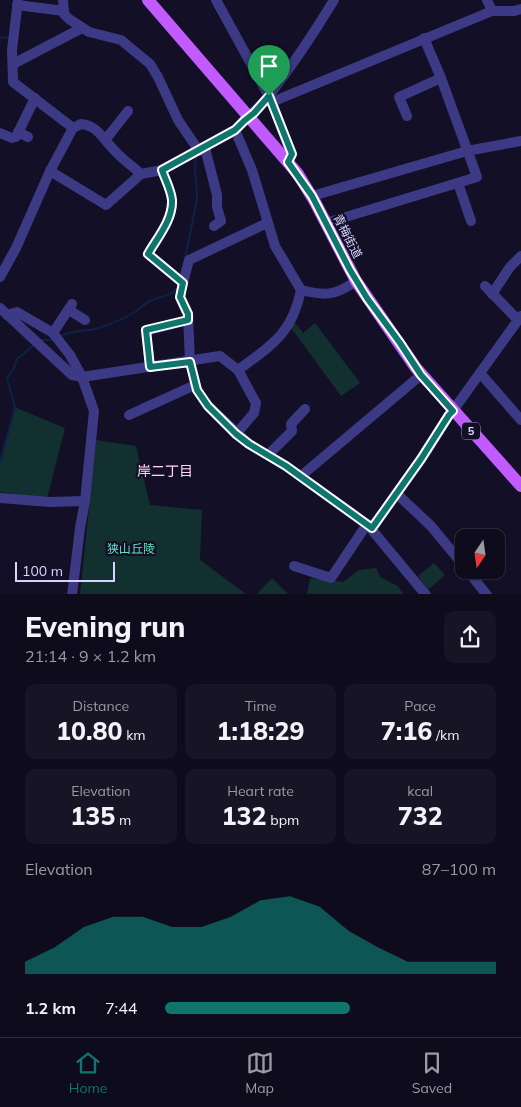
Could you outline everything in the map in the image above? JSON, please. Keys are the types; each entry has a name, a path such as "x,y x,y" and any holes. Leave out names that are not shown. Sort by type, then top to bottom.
{"main road":[{"name":"青梅街道","path":"148,0 288,162 312,196 356,281 421,375 521,486"}],"street":[{"path":"216,0 270,99 292,154 288,162"},
{"path":"487,0 492,11"},
{"path":"73,128 12,82 12,50 17,2 63,5 64,14 82,28 121,40 150,64 178,120 202,149 218,195 217,207 221,221 214,226"},
{"path":"270,99 329,3"},
{"path":"50,171 106,205 141,174 162,170 235,130 270,99 492,11 514,11 521,9"},
{"path":"13,64 82,28"},
{"path":"326,223 477,177 441,78 424,38"},
{"path":"407,116 400,97 441,78"},
{"path":"0,133 12,138 23,134 35,98"},
{"path":"106,139 128,111"},
{"path":"0,277 16,248 50,171 73,128 81,124 90,126 106,139 113,150 141,174"},
{"path":"235,130 252,170 274,246 301,290 322,295 331,294 356,281"},
{"path":"312,196 467,151 521,141"},
{"path":"162,170 172,199 171,208 166,225 148,254 181,281"},
{"path":"458,183 471,220"},
{"path":"267,223 189,260 181,281 180,297 188,314 190,362 195,385 208,406 236,434 301,476 369,526 426,594"},
{"path":"294,566 331,578 369,526 396,494 449,415 520,318 489,290 521,256"},
{"path":"238,370 278,340 293,316 301,290"},
{"path":"56,337 71,307 84,320"},
{"path":"4,311 72,375 82,377 220,356 238,370 256,403 254,413 236,434"},
{"path":"4,311 17,312 56,337 70,355 82,377 94,410 85,501 72,594"},
{"path":"150,367 146,330 188,320"},
{"path":"480,373 521,420"},
{"path":"301,476 421,375"},
{"path":"129,415 195,385"},
{"path":"268,455 292,431 291,424 305,409"},
{"path":"396,494 431,526 455,555"},
{"path":"0,498 50,502 85,501"},
{"path":"475,579 488,594"}],"green space":[{"path":"292,319 303,333 315,323 360,383 341,396 289,325"},
{"path":"14,407 65,428 47,499 0,492 0,456 2,455"},
{"name":"狭山丘陵","path":"96,440 136,446 150,505 202,510 200,560 246,594 80,594"},
{"path":"434,563 445,575 428,590 418,576"},
{"path":"376,568 380,577 398,586 403,594 307,594 310,578 343,582 359,570"},
{"path":"272,578 288,594 257,594"}],"waterway":[{"path":"0,37 10,38"},
{"path":"185,258 197,200 195,166 197,155"},
{"path":"61,336 95,329 115,322 135,312 150,301 172,293 178,287"},
{"path":"42,340 54,340"},
{"path":"0,462 15,408 7,378 14,368 17,359 33,346"}],"district":[{"name":"岸二丁目","path":"165,471"}],"route":[{"path":"269,96 292,154 288,162 312,196 356,281 421,375 453,411 372,528 321,490 236,434 208,406 197,390 190,362 150,367 146,330 188,320 188,314 180,297 183,283 148,254 166,225 171,208 172,199 162,170 206,148 235,130 269,96"}]}
